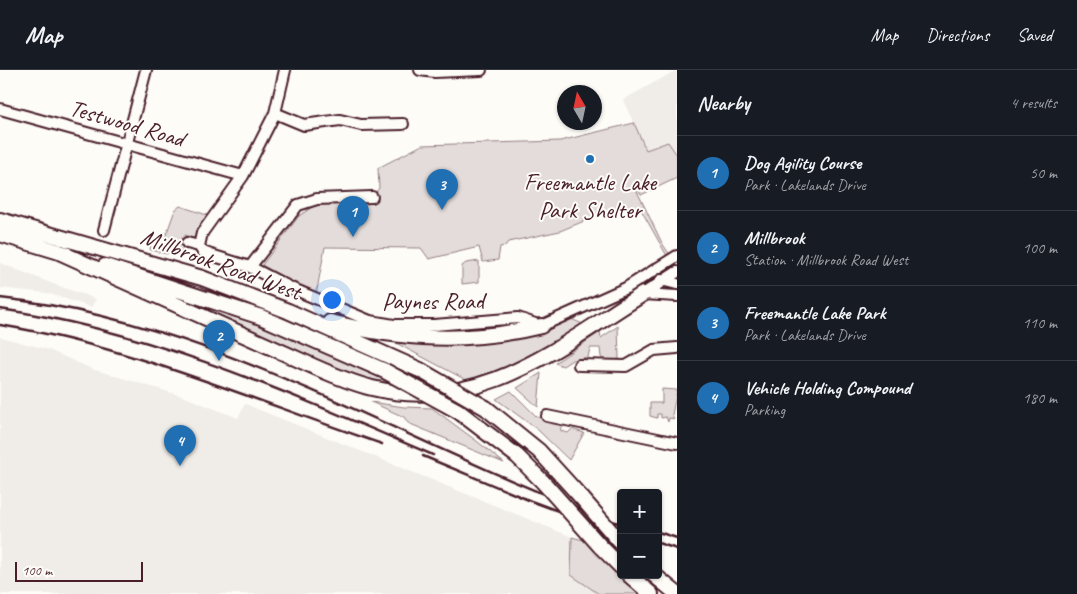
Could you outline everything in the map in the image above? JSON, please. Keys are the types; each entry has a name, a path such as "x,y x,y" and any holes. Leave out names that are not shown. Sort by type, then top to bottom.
{"highway":[{"name":"Millbrook Road West","path":"0,220 180,270 288,311 420,370 486,408 539,451 617,538"},
{"name":"Millbrook Road West","path":"0,234 243,310 313,338 385,371 458,411 503,444 543,482 617,563"},
{"path":"56,251 315,367 358,384 403,393 455,392 497,380 535,361 641,287"},
{"path":"288,311 365,331 429,339 488,337 541,326"},
{"path":"634,579 651,594"},
{"path":"659,579 677,594"}],"street":[{"path":"104,230 146,70"},
{"path":"199,246 202,233 243,176 274,112 285,70"},
{"path":"420,70 481,70"},
{"name":"Testwood Road","path":"0,109 243,176"},
{"path":"274,112 304,125 340,120 361,126 403,124"},
{"path":"250,267 298,205 317,199 372,197"},
{"name":"Paynes Road","path":"187,244 199,246 203,252 250,267 305,295 370,321 394,325 420,325 526,319 541,326"},
{"path":"641,287 652,270 677,256"},
{"path":"541,326 641,287 664,280 677,272"},
{"path":"664,280 677,284"},
{"path":"641,287 677,296"},
{"path":"579,365 626,366 654,350 677,348"},
{"path":"595,354 595,366"},
{"path":"547,416 567,424 677,443"}],"shaded area":[{"path":"677,70 677,155 668,142 646,150 623,100"},
{"path":"634,123 646,150 668,142 677,155 677,178 641,195 637,186 635,187 662,243 670,255 667,256 640,208 623,205 560,231 508,242 505,246 500,247 498,260 483,262 479,247 429,259 421,248 325,247 316,295 262,265 299,216 318,203 372,197 379,188 378,168 422,145 560,141"},
{"path":"180,206 210,216 197,240 185,235 185,253 170,249 167,254 150,250 151,243 162,246 175,210"},
{"path":"479,261 479,282 462,284 462,266 466,263"},
{"path":"0,263 96,299 91,307 47,293 0,288"},
{"path":"123,275 191,297 259,323 390,383 357,378"},
{"path":"571,319 585,325 515,365 470,382 394,342 462,344 484,342 528,334"},
{"path":"618,326 619,359 606,362 601,357 600,348 590,348 588,357 572,360 563,366 555,363 600,332 601,338"},
{"path":"0,337 46,349 92,369 182,396 238,418 245,404 572,537 571,575 599,594 0,594"},
{"path":"541,373 538,407 517,388"},
{"path":"662,389 677,390 672,415 674,419 669,418 668,422 666,417 661,418 661,414 657,414 657,418 650,416 650,403 662,403"},
{"path":"511,391 537,417 560,423 561,431 568,433 572,429 584,433 569,460 538,430 496,399"},
{"path":"371,402 404,407 432,408 504,463 408,423 404,417"},
{"path":"572,537 587,541 617,573 617,579 624,579 643,594 599,594 571,575"}],"railway":[{"path":"0,298 82,311 162,333 239,360 316,392 544,494 617,522"},
{"path":"0,309 112,332 167,349 275,388 433,455"},
{"path":"0,325 98,347 146,361 382,444"},
{"path":"423,456 531,501 617,533"},
{"path":"662,533 677,538"},
{"path":"662,544 677,549"}],"place":[{"name":"Freemantle Lake Park Shelter","path":"590,159"},
{"name":"Freemantle Lake Park","path":"442,210"},
{"name":"Dog Agility Course","path":"353,237"},
{"name":"Millbrook","path":"219,361"},
{"name":"Vehicle Holding Compound","path":"180,466"}]}
